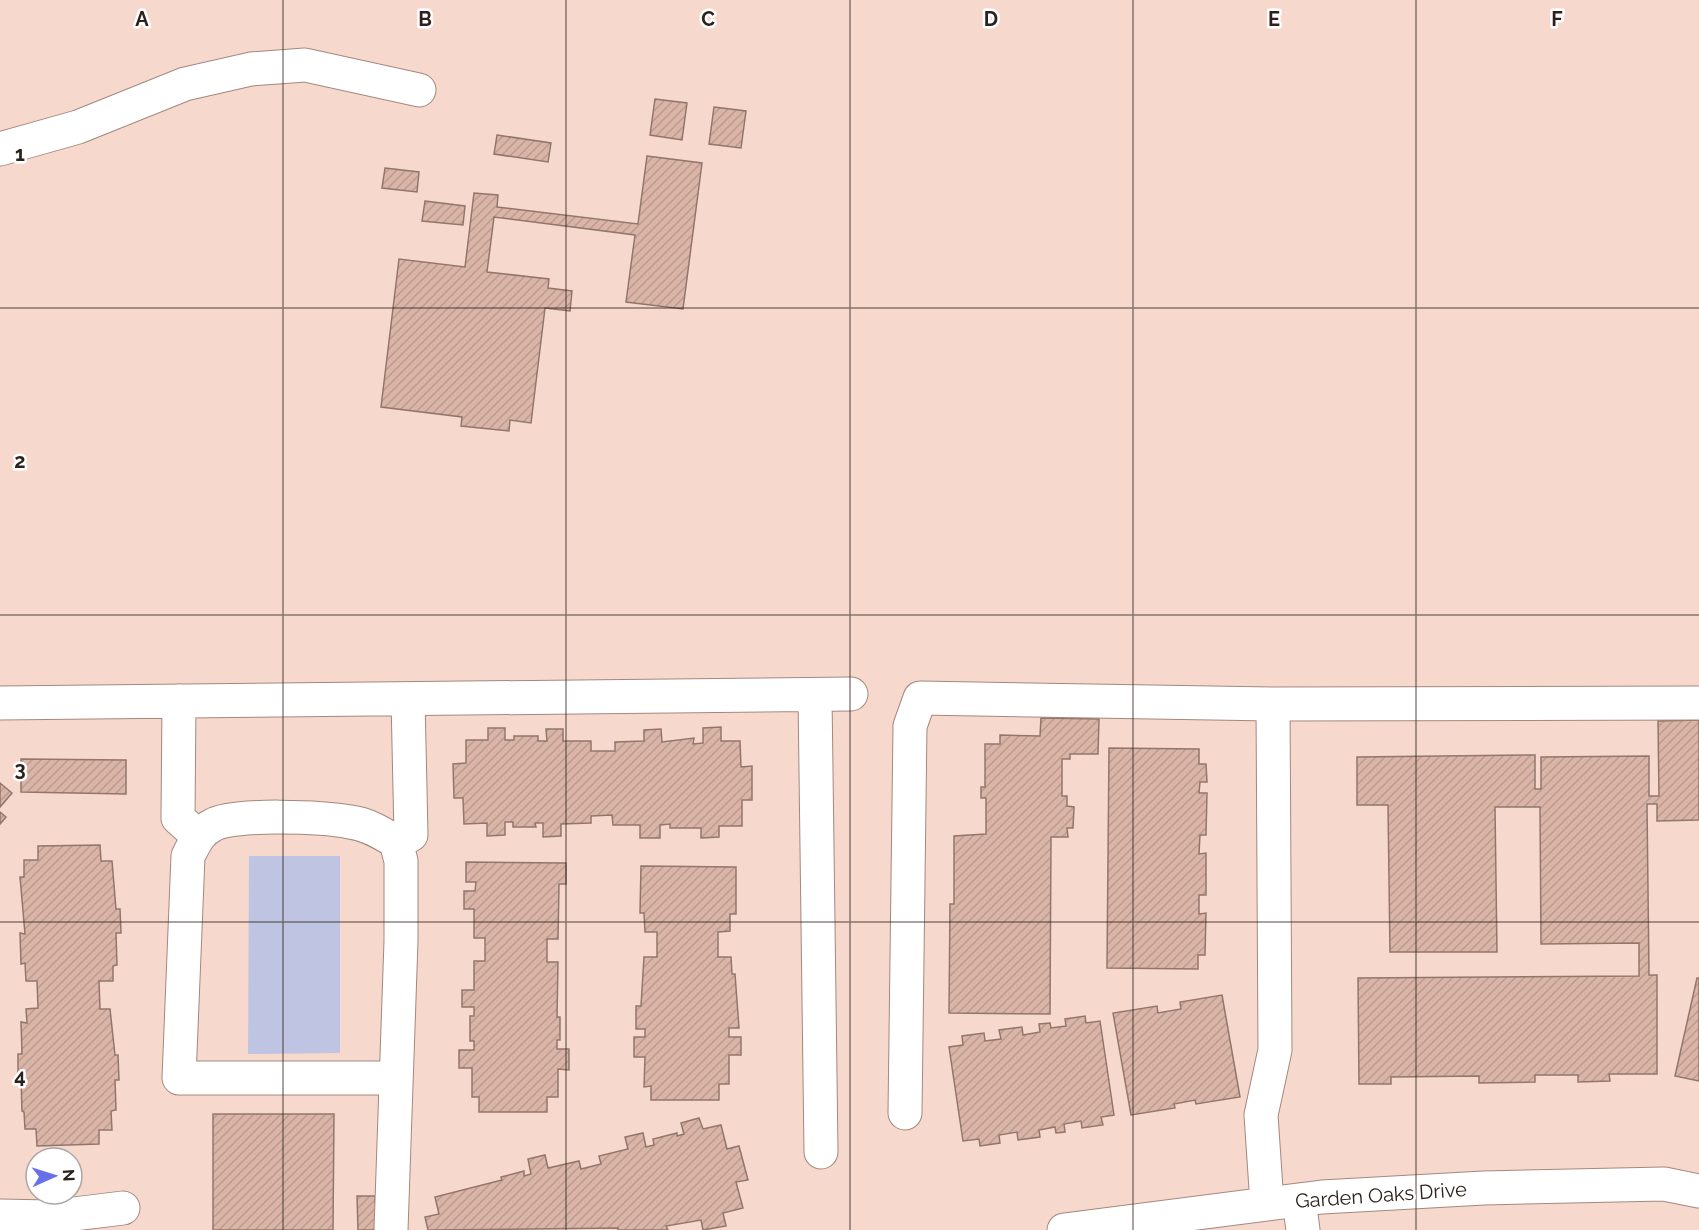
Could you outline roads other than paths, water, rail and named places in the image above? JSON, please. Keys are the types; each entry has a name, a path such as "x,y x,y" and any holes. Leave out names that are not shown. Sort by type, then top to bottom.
{"street":[{"path":"0,149 78,127 184,84 250,69 305,64 419,90"},
{"path":"0,703 851,694"},
{"path":"815,695 821,1152"},
{"path":"905,1113 910,726 920,698 1273,704 1699,703"},
{"path":"396,842 411,835 408,699"},
{"path":"179,701 178,818 198,836"},
{"path":"1267,1204 1261,1115 1275,1050 1273,704"},
{"path":"391,1230 396,1078 401,861 396,842 377,830 350,822 263,818 214,824 198,836 188,856 179,1078 396,1078"},
{"name":"Garden Oaks Drive","path":"1064,1230 1118,1227 1267,1204 1301,1215 1484,1188 1664,1184 1699,1191"},
{"path":"0,1216 50,1217 123,1208"}]}
